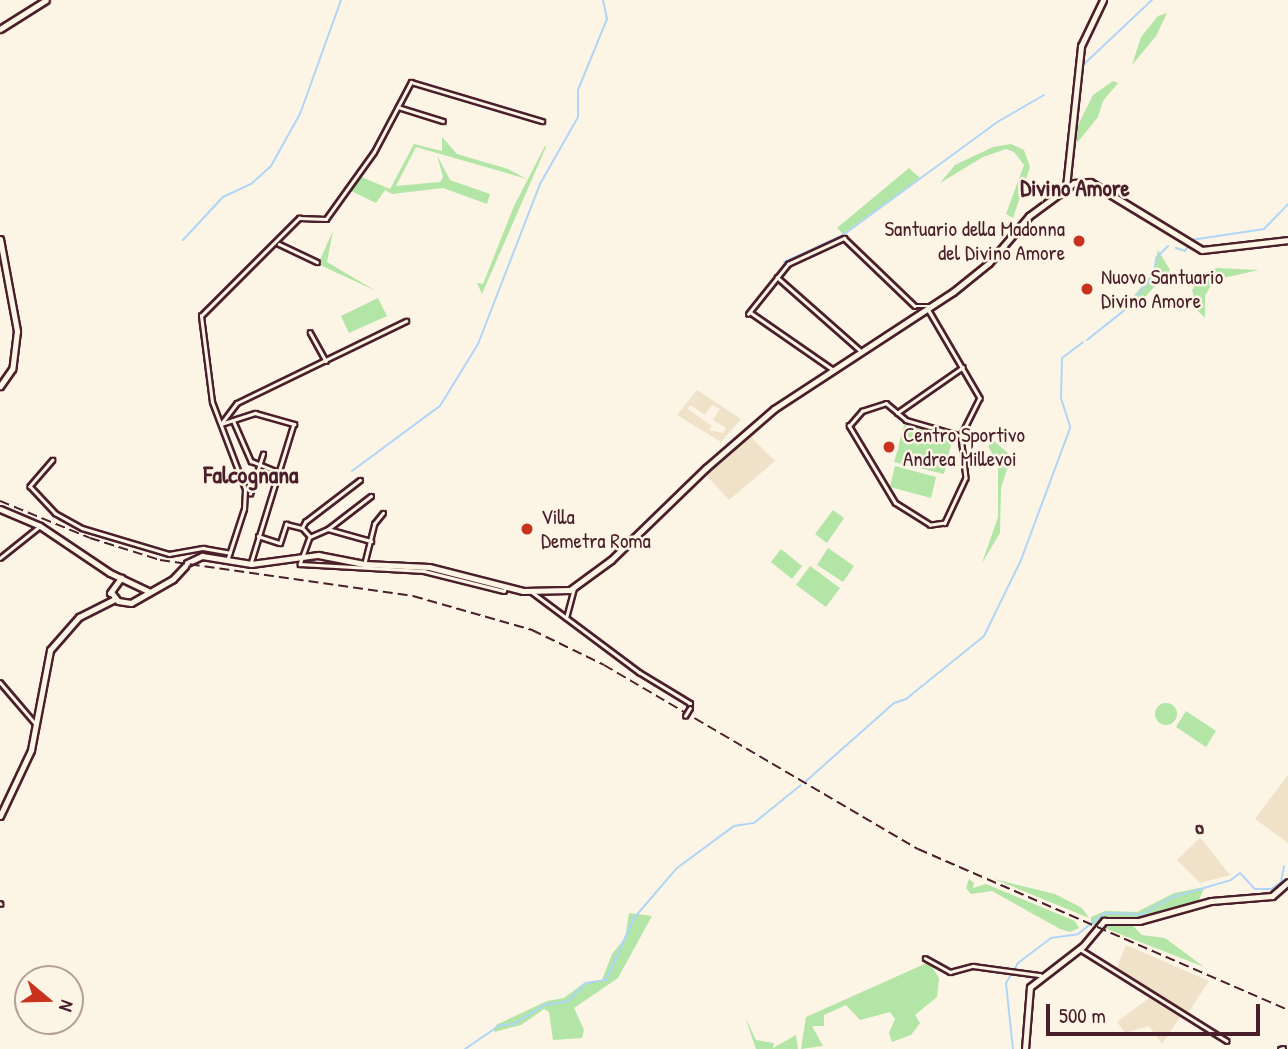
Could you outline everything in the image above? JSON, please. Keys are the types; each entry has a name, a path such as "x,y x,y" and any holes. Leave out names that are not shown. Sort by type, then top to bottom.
{"main road":[{"path":"0,29 46,0"},
{"path":"1066,187 1081,46 1103,0"},
{"path":"0,509 40,526 139,592 148,591 173,579 186,564 202,556 251,564 301,557 429,567 505,588 532,592 574,589 617,555 706,468 774,409 930,307 986,265 1026,220 1066,187 1090,183 1189,245 1215,251 1288,240"},
{"path":"0,239 17,334 12,369 0,386"},
{"path":"110,573 115,582"},
{"path":"0,816 27,760 37,725 50,650 71,624 104,601 115,582 121,578"},
{"path":"111,592 115,599"},
{"path":"104,601 115,599 130,603 139,592"},
{"path":"1025,1049 1027,995 1040,975 1080,949 1108,919 1137,922 1200,903 1272,896 1288,882"}],"street":[{"path":"227,561 245,495 212,402 201,316 278,244 301,216 325,221 374,152 414,81 542,121"},
{"path":"397,107 443,121"},
{"path":"835,371 749,313 776,277 794,260 845,238 913,305 930,307 978,393 979,403 961,436 966,480 946,522 930,525 895,503 849,426 859,413 878,404 887,404 897,413 961,436"},
{"path":"278,244 317,262"},
{"path":"776,277 861,351"},
{"path":"222,424 237,403 406,321"},
{"path":"310,332 326,361"},
{"path":"897,413 963,368"},
{"path":"222,424 254,413 294,424 251,564"},
{"path":"234,422 248,457 259,466 278,472"},
{"path":"250,494 264,454"},
{"path":"53,460 29,485 53,512 70,522 113,540 169,554 203,548 230,553"},
{"path":"302,528 313,513 360,480"},
{"path":"301,557 310,537 328,529 371,496"},
{"path":"365,561 383,513"},
{"path":"258,536 280,543 286,524 302,528 310,537"},
{"path":"0,558 40,526"},
{"path":"328,529 371,541"},
{"path":"566,618 574,589"},
{"path":"532,592 690,703 685,716"},
{"path":"0,682 37,725"},
{"path":"1080,949 1227,1041"},
{"path":"925,958 950,972 974,966 1040,975"}],"shaded area":[{"path":"697,390 741,419 721,442 677,415","holes":["690,405 705,415 712,405 720,409 713,420 726,428 723,433 709,430 712,426 688,409"]},
{"path":"749,435 775,461 729,500 704,473"},
{"path":"1288,775 1288,843 1255,819"},
{"path":"1200,838 1230,875 1200,883 1177,860"},
{"path":"1126,945 1209,981 1186,1016 1116,970"},
{"path":"1149,998 1180,1017 1162,1044 1149,1026 1125,1033 1117,1022"}],"green space":[{"path":"1167,13 1156,36 1132,65 1141,37 1158,16"},
{"path":"1113,81 1118,83 1103,101 1098,117 1077,143 1076,129 1093,95"},
{"path":"442,137 457,154 508,169 527,179 416,147 396,186 440,182 443,177 437,155 450,180 490,194 487,204 443,188 392,194 385,190 376,203 349,190 359,176 390,189 414,144 442,151"},
{"path":"1011,144 1024,150 1030,167 1013,218 1006,214 1024,165 1014,152 1006,149 983,157 940,183 955,165 993,147"},
{"path":"545,146 482,294 477,283 483,284 514,206"},
{"path":"909,168 920,178 843,234 837,228"},
{"path":"333,231 327,262 376,291 318,264"},
{"path":"1158,250 1170,270 1132,311 1126,305 1153,273"},
{"path":"1217,268 1259,270 1214,280 1205,296 1205,318 1198,311 1192,290 1202,275"},
{"path":"378,298 387,316 349,333 341,316"},
{"path":"904,425 953,437 944,474 894,462"},
{"path":"994,441 1009,454 1009,463 1001,488 1000,533 982,563 998,517 998,464 988,446"},
{"path":"895,466 936,477 931,498 890,487"},
{"path":"833,510 844,518 827,543 815,534"},
{"path":"828,548 854,566 843,582 817,565"},
{"path":"781,549 802,566 792,579 771,562"},
{"path":"810,566 840,588 826,607 796,585"},
{"path":"1162,703 1170,703 1177,710 1177,718 1170,725 1162,725 1155,718 1155,710"},
{"path":"1186,711 1216,731 1206,747 1176,727"},
{"path":"969,879 974,883 973,888 986,884 1075,921 1079,928 1070,932 1060,929 992,891 971,894 966,888"},
{"path":"994,879 1055,894 1082,908 1089,918"},
{"path":"1215,885 1204,889 1198,902 1141,919 1108,918 1097,926 1091,924 1091,917 1105,911 1137,912 1174,893"},
{"path":"629,913 652,916 618,978 574,1008 584,1030 582,1038 553,1040 549,1012 544,1009 521,1025 494,1032 496,1025 547,1001 564,998 584,983 602,980 612,954 625,938"},
{"path":"1108,922 1132,925 1142,935 1165,938 1204,967 1102,927"},
{"path":"929,962 939,978 937,997 915,1015 920,1023 911,1035 892,1042 889,1033 895,1019 890,1012 860,1020 846,1005 824,1015 824,1026 812,1026 823,1046 801,1049 806,1017"},
{"path":"745,1017 756,1040 774,1043 773,1048 796,1035 798,1049 756,1049"}],"waterway":[{"path":"183,240 223,197 251,184 271,166 300,114 341,0"},
{"path":"352,471 440,406 478,344 540,184 578,117 578,90 607,19 603,0"},
{"path":"1083,65 1152,0"},
{"path":"784,262 843,235 999,121 1044,95"},
{"path":"1191,240 1264,229 1288,204"},
{"path":"1176,248 1185,251 1189,245"},
{"path":"1128,306 1154,275 1156,258 1168,246"},
{"path":"1087,340 1126,309"},
{"path":"1070,426 1061,399 1062,358 1083,342"},
{"path":"805,782 894,703 906,699 984,636 1021,560 1070,428"},
{"path":"465,1049 500,1025 514,1024 544,1005 568,1001 586,983 606,980 634,918 677,868 734,826 754,823 801,785"},
{"path":"1013,1049 1006,983 1018,963 1051,938 1078,934 1104,913 1142,914 1173,897 1231,880 1240,873 1255,889 1271,889 1281,882 1284,866"}],"railway":[{"path":"0,501 90,538 160,560 413,596 532,630 604,665 918,849 1288,1010"}],"place":[{"name":"Santuario della Madonna del Divino Amore","path":"1079,241"},
{"name":"Nuovo Santuario Divino Amore","path":"1087,289"},
{"name":"Centro Sportivo Andrea Millevoi","path":"889,447"},
{"name":"Villa Demetra Roma","path":"527,529"}],"district":[{"name":"Divino Amore","path":"1075,188"},
{"name":"Falcognana","path":"251,475"}]}
